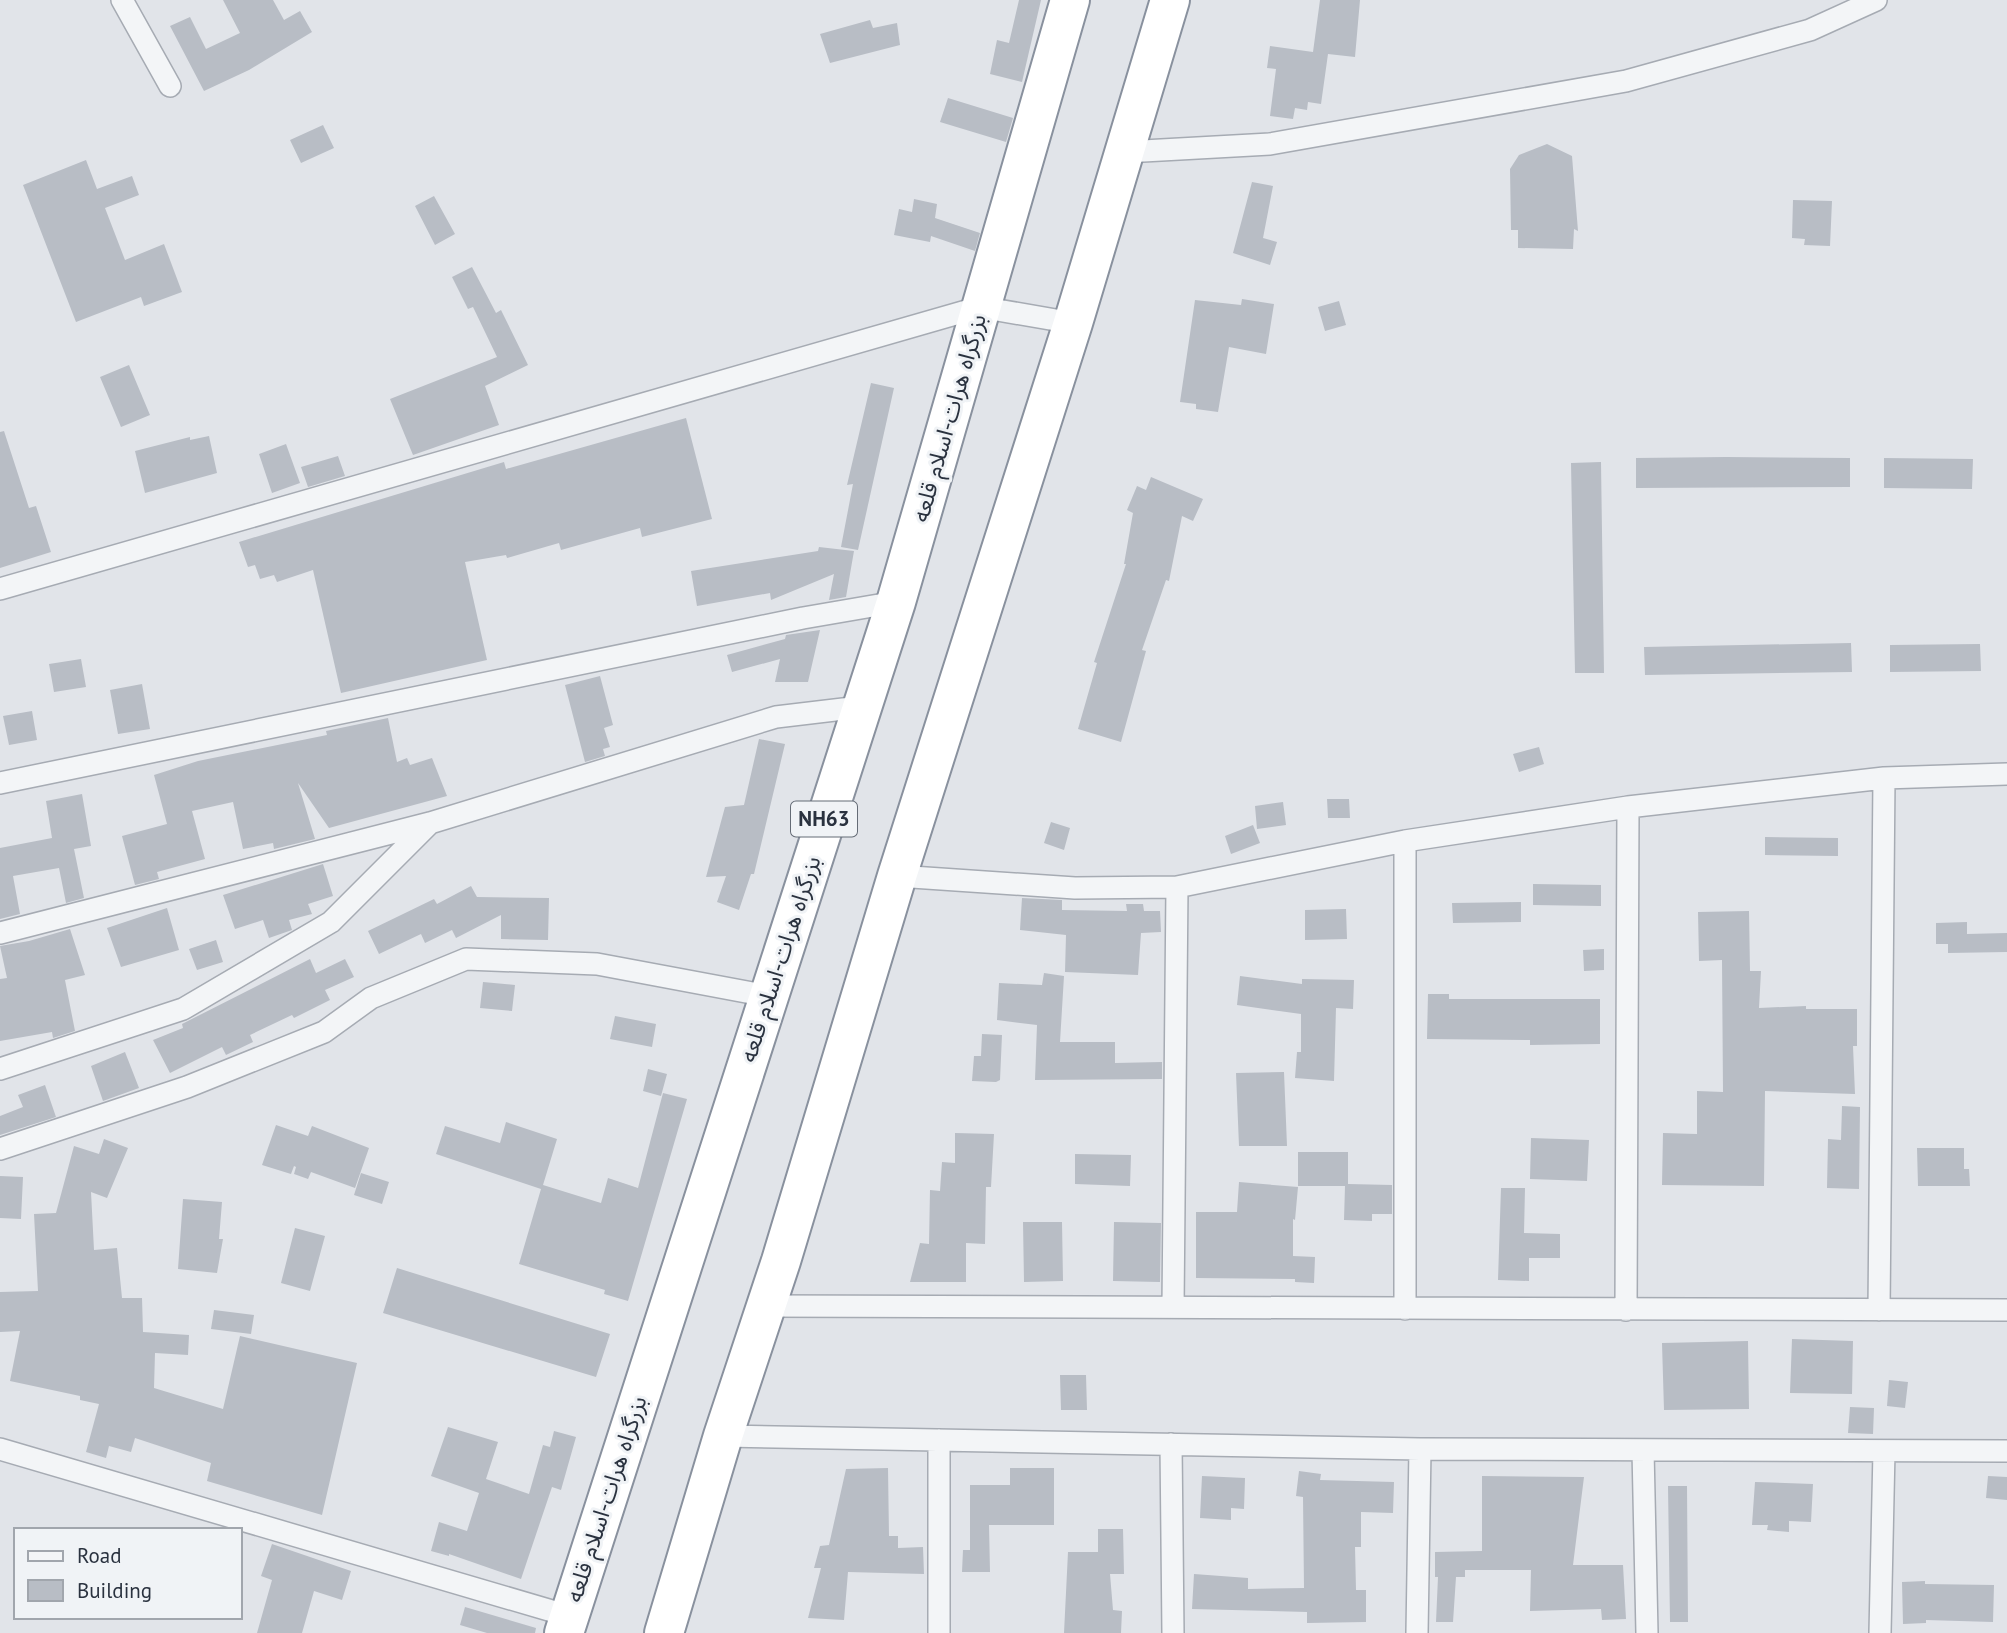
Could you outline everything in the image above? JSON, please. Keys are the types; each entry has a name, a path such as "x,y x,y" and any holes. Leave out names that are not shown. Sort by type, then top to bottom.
{"highway":[{"name":"بزرگراه هرات-اسلام قلعه","path":"566,1624 896,602 1070,0"},
{"path":"664,1633 897,876 1073,323 1170,0"}],"street":[{"path":"122,0 170,86"},
{"path":"1125,152 1270,144 1626,81 1810,30 1876,0"},
{"path":"0,589 980,307 1073,323"},
{"path":"0,783 803,618 896,602"},
{"path":"0,933 430,823 776,717 860,707"},
{"path":"897,876 1075,888 1177,887 1405,841 1628,807 1884,778 2007,774"},
{"path":"1879,1310 1884,778"},
{"path":"1626,1310 1628,807"},
{"path":"0,1069 195,1002 331,922 430,823"},
{"path":"1405,841 1405,1309"},
{"path":"1173,1307 1177,887"},
{"path":"0,1149 187,1087 324,1032 371,998 466,959 597,964 768,996"},
{"path":"766,1306 2007,1310"},
{"path":"723,1436 1420,1449 2007,1451"},
{"path":"939,1440 939,1633"},
{"path":"1171,1444 1173,1633"},
{"path":"0,1449 566,1624"},
{"path":"1416,1633 1420,1449"},
{"path":"1643,1450 1647,1633"},
{"path":"1880,1633 1884,1451"}],"building":[{"path":"223,0 273,0 284,20 300,11 312,32 249,70 204,91 170,26 190,17 206,49 240,33"},
{"path":"1019,0 1041,0 1022,82 990,74 997,40 1009,43"},
{"path":"1320,0 1360,0 1355,57 1328,54 1321,104 1308,102 1307,110 1295,108 1293,119 1270,116 1276,69 1267,68 1270,46 1313,52"},
{"path":"870,20 873,28 897,23 900,45 830,63 820,34"},
{"path":"948,98 1013,118 1006,142 940,122"},
{"path":"323,125 334,148 301,163 290,140"},
{"path":"1547,144 1572,156 1578,231 1574,229 1573,249 1518,248 1518,230 1511,230 1510,169 1519,155"},
{"path":"86,160 97,189 132,176 139,195 105,208 125,260 164,244 182,292 144,306 141,297 76,322 23,185"},
{"path":"1252,182 1273,186 1263,238 1277,242 1270,265 1233,253"},
{"path":"434,196 455,234 435,245 415,206"},
{"path":"914,199 937,204 935,218 980,233 975,251 931,236 930,242 894,235 899,209 912,212"},
{"path":"1793,200 1832,201 1830,246 1804,245 1805,239 1792,238"},
{"path":"472,267 496,313 501,310 528,365 485,386 499,425 413,455 390,399 497,357 473,307 468,309 452,277"},
{"path":"1242,299 1274,304 1266,354 1229,347 1218,412 1196,409 1196,404 1180,402 1195,300 1241,305"},
{"path":"1339,301 1346,325 1325,331 1318,307"},
{"path":"129,365 150,415 121,427 100,377"},
{"path":"871,383 894,388 858,550 841,547 853,484 847,485"},
{"path":"686,418 712,519 642,537 640,528 561,550 559,543 507,558 506,555 465,562 487,660 341,693 313,570 277,582 274,575 260,579 255,565 248,567 239,542 504,462 506,469"},
{"path":"4,431 29,508 36,506 51,552 0,568 0,432"},
{"path":"209,436 217,473 145,493 135,451 190,437 190,440"},
{"path":"286,444 300,483 272,493 259,454"},
{"path":"338,456 345,476 308,487 301,467"},
{"path":"1636,458 1850,458 1850,487 1636,488"},
{"path":"1884,458 1973,459 1972,489 1884,488"},
{"path":"1601,462 1604,673 1575,673 1571,463"},
{"path":"1151,477 1203,499 1193,521 1182,516 1169,581 1166,580 1142,650 1146,651 1121,742 1078,729 1097,663 1094,662 1126,564 1133,513 1127,510 1137,486 1146,490"},
{"path":"819,547 854,551 846,597 829,600 834,574 771,600 770,593 697,606 691,571 818,551"},
{"path":"820,630 808,682 775,682 780,659 732,672 727,655 785,639 786,635"},
{"path":"1851,643 1852,672 1645,675 1644,647"},
{"path":"1980,644 1981,671 1890,672 1890,645"},
{"path":"81,659 86,687 54,692 49,664"},
{"path":"600,676 613,725 604,728 610,747 603,749 605,756 585,762 565,685"},
{"path":"142,684 150,729 118,734 110,690"},
{"path":"32,711 37,740 9,745 3,716"},
{"path":"388,718 397,762 407,758 410,765 432,758 447,796 329,828 298,783 315,839 274,849 273,843 243,849 233,802 192,811 205,859 157,872 159,879 135,885 122,836 167,824 154,775 198,761 327,735 326,731"},
{"path":"759,739 785,744 754,874 751,874 739,910 717,902 726,876 706,877 725,807 744,805"},
{"path":"1539,747 1544,764 1519,772 1513,754"},
{"path":"82,794 91,846 74,849 84,898 66,903 59,868 13,876 20,914 0,919 0,848 52,838 46,801"},
{"path":"1327,799 1349,799 1350,818 1328,818"},
{"path":"1283,802 1286,825 1257,829 1255,806"},
{"path":"1051,822 1070,828 1064,850 1044,843"},
{"path":"1253,825 1260,843 1231,854 1225,836"},
{"path":"1765,837 1838,838 1838,856 1765,855"},
{"path":"323,864 333,896 308,904 312,914 289,920 292,930 269,938 263,920 235,929 223,895"},
{"path":"1533,884 1601,885 1601,906 1533,905"},
{"path":"471,886 477,897 549,898 548,940 501,939 501,915 456,938 452,930 425,943 421,934 379,954 368,931 434,899 437,904"},
{"path":"1022,898 1062,900 1062,910 1127,911 1126,904 1143,904 1144,911 1160,911 1161,932 1141,933 1138,975 1065,972 1066,935 1020,930"},
{"path":"1521,902 1521,922 1453,923 1452,903"},
{"path":"167,908 179,950 121,967 107,928"},
{"path":"1346,909 1347,939 1305,940 1305,910"},
{"path":"1749,911 1750,971 1761,971 1759,1008 1806,1006 1806,1009 1857,1009 1857,1046 1853,1046 1855,1094 1765,1091 1764,1186 1662,1185 1663,1133 1697,1134 1697,1091 1723,1092 1722,960 1699,961 1698,912"},
{"path":"1967,922 1967,934 2007,933 2007,952 1948,953 1948,944 1936,944 1936,923"},
{"path":"70,929 85,975 65,980 75,1031 53,1038 52,1032 0,1041 0,979 7,978 0,946"},
{"path":"216,940 223,962 197,970 189,949"},
{"path":"1604,949 1604,970 1584,971 1583,950"},
{"path":"310,959 316,973 345,959 354,977 325,990 330,1000 250,1035 253,1042 226,1055 222,1047 170,1073 153,1040 183,1028 182,1024"},
{"path":"1044,973 1064,976 1060,1042 1115,1042 1115,1063 1162,1062 1162,1079 1035,1080 1037,1025 997,1020 999,983 1042,985"},
{"path":"1240,976 1302,984 1302,979 1354,980 1353,1009 1336,1008 1334,1081 1295,1078 1297,1052 1301,1052 1301,1014 1237,1005"},
{"path":"483,982 515,985 512,1011 480,1008"},
{"path":"1428,994 1449,994 1449,999 1600,999 1600,1044 1530,1045 1530,1040 1427,1039"},
{"path":"615,1016 656,1024 652,1047 610,1039"},
{"path":"982,1034 1002,1035 1000,1080 996,1082 972,1081 974,1056 981,1056"},
{"path":"125,1052 139,1088 103,1101 91,1066"},
{"path":"648,1069 667,1074 661,1096 643,1091"},
{"path":"1284,1072 1287,1146 1239,1146 1236,1073"},
{"path":"45,1085 56,1117 0,1135 0,1116 23,1107 18,1095"},
{"path":"663,1093 687,1099 628,1301 604,1294 605,1290 519,1264 541,1189 436,1154 445,1126 500,1143 506,1122 557,1139 543,1185 601,1203 608,1178 638,1188"},
{"path":"1842,1106 1860,1107 1859,1189 1827,1188 1828,1139 1841,1140"},
{"path":"276,1125 308,1136 312,1126 369,1148 355,1188 311,1172 308,1179 294,1174 294,1166 291,1174 262,1165"},
{"path":"955,1133 994,1134 991,1187 986,1187 985,1244 966,1243 966,1282 910,1282 920,1243 929,1244 930,1190 940,1191 942,1162 955,1163"},
{"path":"1531,1138 1589,1140 1587,1181 1530,1179"},
{"path":"104,1139 128,1148 107,1198 91,1192 94,1250 117,1248 122,1298 142,1298 143,1332 189,1335 188,1355 155,1353 154,1388 223,1409 240,1336 357,1363 322,1515 207,1481 211,1463 135,1438 131,1452 109,1446 106,1458 86,1452 99,1404 80,1400 80,1396 10,1381 20,1331 0,1332 0,1292 38,1291 34,1214 56,1213 74,1146 99,1154"},
{"path":"1917,1148 1964,1148 1964,1169 1969,1169 1970,1186 1918,1186"},
{"path":"1298,1152 1348,1152 1348,1184 1392,1185 1392,1214 1372,1214 1372,1221 1344,1220 1345,1186 1298,1186"},
{"path":"1075,1154 1131,1155 1130,1186 1075,1184"},
{"path":"361,1173 389,1182 382,1204 354,1195"},
{"path":"0,1176 23,1177 21,1219 0,1218"},
{"path":"1239,1182 1298,1187 1295,1220 1293,1219 1293,1256 1315,1257 1314,1283 1295,1282 1295,1279 1196,1278 1196,1212 1237,1212"},
{"path":"1501,1188 1525,1188 1524,1233 1560,1234 1560,1258 1529,1258 1529,1281 1498,1280"},
{"path":"183,1199 222,1202 219,1239 223,1239 217,1273 178,1269"},
{"path":"1023,1222 1062,1222 1063,1281 1024,1282"},
{"path":"1114,1222 1161,1223 1160,1282 1113,1281"},
{"path":"295,1228 325,1236 310,1291 281,1283"},
{"path":"397,1268 610,1334 596,1377 383,1313"},
{"path":"214,1310 254,1315 251,1334 211,1329"},
{"path":"1792,1339 1853,1341 1852,1394 1790,1393"},
{"path":"1748,1341 1749,1409 1664,1410 1662,1343"},
{"path":"1060,1375 1086,1375 1087,1410 1061,1410"},
{"path":"1889,1380 1908,1382 1905,1408 1887,1406"},
{"path":"1850,1407 1874,1408 1873,1434 1848,1433"},
{"path":"448,1427 498,1442 486,1479 529,1494 543,1445 550,1447 554,1431 576,1437 561,1490 552,1487 521,1579 449,1554 431,1551 439,1522 467,1531 479,1493 431,1476"},
{"path":"888,1468 889,1536 898,1536 898,1548 923,1547 924,1574 848,1572 844,1620 808,1618 821,1568 814,1568 820,1546 829,1545 846,1469"},
{"path":"1010,1468 1054,1468 1054,1525 989,1525 990,1572 962,1572 963,1550 970,1550 970,1485 1010,1485"},
{"path":"1299,1471 1321,1474 1320,1480 1394,1482 1393,1513 1361,1512 1361,1547 1355,1547 1356,1590 1366,1590 1366,1622 1307,1623 1307,1612 1192,1609 1194,1574 1248,1578 1248,1589 1304,1588 1303,1497 1296,1496"},
{"path":"1202,1476 1245,1478 1244,1509 1231,1508 1231,1520 1200,1518"},
{"path":"1482,1476 1584,1477 1573,1565 1623,1565 1626,1619 1602,1620 1601,1609 1530,1611 1531,1570 1465,1570 1465,1577 1456,1577 1453,1622 1436,1622 1438,1577 1435,1577 1435,1552 1482,1551"},
{"path":"1988,1476 2007,1477 2007,1500 1986,1498"},
{"path":"1755,1482 1813,1484 1811,1522 1789,1521 1789,1532 1767,1530 1768,1525 1752,1525"},
{"path":"1668,1486 1687,1486 1688,1622 1670,1622"},
{"path":"1098,1529 1123,1529 1124,1574 1110,1574 1113,1610 1122,1611 1121,1633 1064,1633 1068,1552 1098,1552"},
{"path":"272,1544 351,1571 342,1600 314,1591 302,1633 257,1633 272,1580 261,1576"},
{"path":"1925,1581 1925,1584 1994,1585 1993,1622 1926,1620 1926,1623 1903,1624 1902,1582"},
{"path":"465,1607 536,1628 535,1633 487,1633 460,1625"}]}
